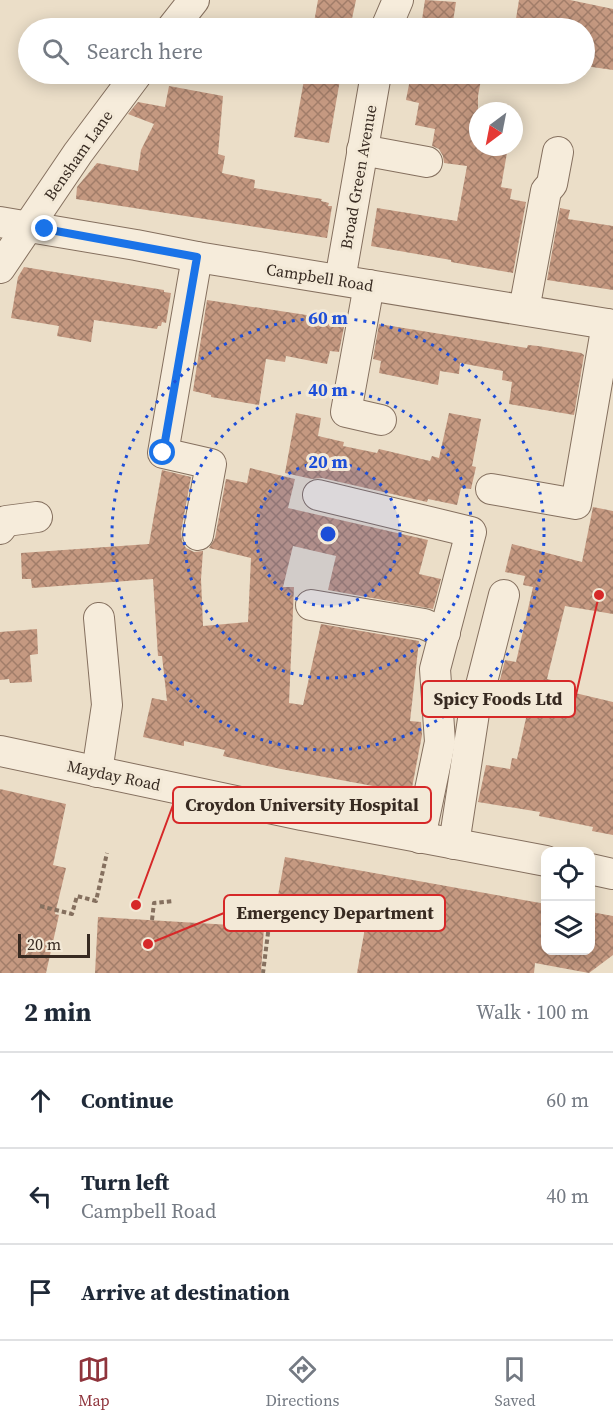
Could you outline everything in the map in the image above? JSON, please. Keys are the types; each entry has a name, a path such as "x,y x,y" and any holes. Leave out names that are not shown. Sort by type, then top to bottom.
{"street":[{"path":"180,18 194,0"},
{"path":"390,18 398,0"},
{"name":"Bensham Lane","path":"0,267 14,224 78,153 130,84"},
{"name":"Broad Green Avenue","path":"373,84 362,150 346,412 381,420"},
{"path":"362,150 426,162"},
{"path":"524,310 546,191 552,184 558,152"},
{"name":"Campbell Road","path":"14,224 197,257 610,324"},
{"path":"197,257 163,453 211,464 198,535"},
{"path":"491,489 576,504 610,324"},
{"path":"318,495 471,532 435,669 440,742 420,838"},
{"path":"0,529 6,521 37,517"},
{"path":"454,844 474,713 504,595"},
{"path":"311,605 424,624 445,633"},
{"path":"97,772 107,705 99,618"},
{"name":"Mayday Road","path":"0,751 420,838 541,860"},
{"path":"595,870 613,874"}],"path":[{"path":"40,906 72,914 77,896 96,901 107,853"},
{"path":"152,920 154,903 173,901"},
{"path":"246,905 269,925 263,973"}],"building":[{"path":"318,0 356,0 352,18 315,18"},
{"path":"425,0 456,2 454,18 422,18"},
{"path":"519,0 570,0 613,9 613,70 595,67 595,18 516,18"},
{"path":"303,84 339,84 329,143 294,137"},
{"path":"409,84 480,84 478,102 469,102 469,156 506,156 501,187 512,189 510,199 526,202 513,273 371,246 377,208 457,221 467,166 444,163 439,149 432,146 435,129 415,125 419,103 406,100"},
{"path":"169,86 223,96 218,154 225,156 222,173 255,180 254,188 322,199 321,201 329,203 328,206 332,206 327,238 76,199 77,187 97,163 138,171 141,150 154,124 128,114 138,102 165,107"},
{"path":"560,208 570,210 568,219 613,226 613,290 547,280"},
{"path":"24,267 164,290 164,292 171,293 166,323 162,322 157,329 94,320 91,342 57,336 59,326 11,318 18,277"},
{"path":"207,300 313,316 313,312 346,317 339,352 330,351 327,364 286,356 285,362 266,359 259,405 211,397 211,395 193,391"},
{"path":"379,324 527,348 528,345 581,353 584,355 574,415 509,404 512,382 502,380 503,371 460,363 459,374 440,371 438,385 379,373 381,361 373,359"},
{"path":"296,413 321,418 318,436 344,442 343,446 377,453 379,449 430,461 432,456 439,458 449,413 481,419 472,466 476,467 471,489 461,488 457,505 428,499 427,502 322,478 312,479 285,473"},
{"path":"250,468 295,479 288,508 428,540 419,574 441,579 433,609 328,590 336,556 293,546 283,587 294,587 289,703 303,705 321,624 419,641 410,721 421,722 422,735 411,793 223,756 225,750 184,741 184,746 143,737 152,698 167,701 162,656 158,656 153,579 32,588 31,579 22,579 21,553 149,544 162,470 191,477 181,532 186,548 194,552 203,551 201,579 203,626 248,622 251,558 209,548 215,538 226,479 247,483"},
{"path":"593,507 613,511 613,614 565,606 547,679 556,681 554,688 613,702 613,835 592,831 593,827 539,816 540,812 478,802 486,765 510,769 512,758 517,759 526,718 493,708 505,660 516,662 533,587 523,585 525,576 505,572 512,544 582,562"},
{"path":"37,629 38,654 30,655 32,682 10,683 9,679 0,680 0,632"},
{"path":"0,789 66,804 53,865 66,868 55,914 59,915 46,973 0,973"},
{"path":"285,857 541,903 541,955 595,955 595,913 613,916 613,955 589,973 535,963 534,973 357,973 365,928 275,912"},
{"path":"98,917 264,927 261,973 95,973"}],"place":[{"name":"Spicy Foods Ltd","path":"599,595"},
{"name":"Croydon University Hospital","path":"136,905"},
{"name":"Emergency Department","path":"148,944"}],"route":[{"path":"45,229 197,257 163,453"}]}
